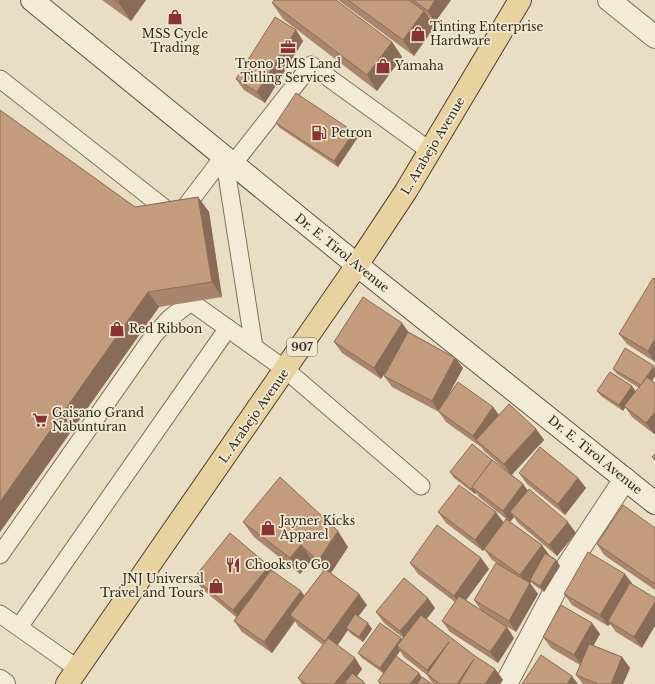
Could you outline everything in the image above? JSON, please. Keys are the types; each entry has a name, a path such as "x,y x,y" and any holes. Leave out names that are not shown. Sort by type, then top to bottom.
{"main road":[{"name":"Dr. E. Tirol Avenue","path":"32,0 357,265 655,503"},
{"name":"L. Arabejo Avenue","path":"72,676 286,370 357,265 430,150 520,0"},
{"path":"609,0 655,37"},
{"path":"506,684 569,564 625,479"},
{"path":"0,681 4,684"}],"lane":[{"path":"0,79 177,218 311,65 430,150"},
{"path":"228,160 254,347"},
{"path":"0,555 150,342 170,318 191,302 286,370 421,486"},
{"path":"19,627 228,328"},
{"path":"0,614 19,627 72,676"}],"building":[{"path":"274,0 336,0 392,42 367,75 272,3"},
{"path":"348,0 409,0 424,11 403,40"},
{"path":"413,0 435,0 428,11"},
{"path":"275,17 296,30 257,92 236,79"},
{"name":"Petron","path":"296,93 354,132 334,161 276,123"},
{"name":"Gaisano Grand Nabunturan","path":"0,110 135,207 198,197 212,282 148,292 0,502"},
{"path":"653,278 655,279 655,339 648,351 619,334"},
{"path":"363,297 402,323 374,368 334,342"},
{"path":"408,332 455,358 432,401 384,376"},
{"path":"625,348 654,366 641,385 613,369"},
{"path":"610,372 632,386 619,405 597,391"},
{"path":"647,377 655,383 655,412 646,423 624,406"},
{"path":"458,382 493,407 473,436 438,411"},
{"path":"509,404 536,429 504,464 476,440"},
{"path":"472,444 492,460 471,489 450,472"},
{"path":"540,447 578,478 558,504 519,473"},
{"path":"492,460 523,484 503,511 472,487"},
{"path":"280,477 338,531 318,561 301,545 290,558 243,522"},
{"path":"459,485 496,512 475,540 438,512"},
{"path":"529,489 568,522 549,545 510,512"},
{"path":"623,505 655,528 655,584 597,544"},
{"path":"506,519 542,545 520,575 484,549"},
{"path":"437,525 481,558 454,596 410,563"},
{"path":"230,533 269,566 233,610 194,578"},
{"path":"588,552 625,574 600,615 564,594"},
{"path":"545,553 556,560 540,586 530,580"},
{"path":"496,563 530,583 509,621 474,600"},
{"path":"325,569 359,594 325,641 290,615"},
{"path":"271,570 301,591 264,642 234,621"},
{"path":"404,578 428,598 400,631 376,612"},
{"path":"630,583 655,598 655,602 634,637 608,621"},
{"path":"459,596 507,627 490,652 442,621"},
{"path":"561,605 592,623 574,655 543,637"},
{"path":"355,614 368,623 359,637 346,628"},
{"path":"421,615 475,656 495,669 485,684 459,684 474,659 457,684 440,684 427,674 449,642 427,670 397,646"},
{"path":"380,623 401,638 380,668 358,653"},
{"path":"328,638 355,658 334,684 306,684 298,678"},
{"path":"589,644 622,657 611,684 598,684 576,675"},
{"path":"541,655 572,676 567,684 522,684"},
{"path":"396,656 419,673 410,684 382,684 378,681"},
{"path":"352,673 364,682 362,684 344,684"},
{"path":"422,677 432,684 417,684"}],"place":[{"name":"MSS Cycle Trading","path":"175,17"},
{"name":"Tinting Enterprise Hardware","path":"418,34"},
{"name":"Trono PMS Land Titling Services","path":"288,47"},
{"name":"Yamaha","path":"383,66"},
{"name":"Petron","path":"319,133"},
{"name":"Red Ribbon","path":"117,329"},
{"name":"Gaisano Grand Nabunturan","path":"40,420"},
{"name":"Jayner Kicks Apparel","path":"268,528"},
{"name":"Chooks to Go","path":"233,565"},
{"name":"JNJ Universal Travel and Tours","path":"216,586"}]}
